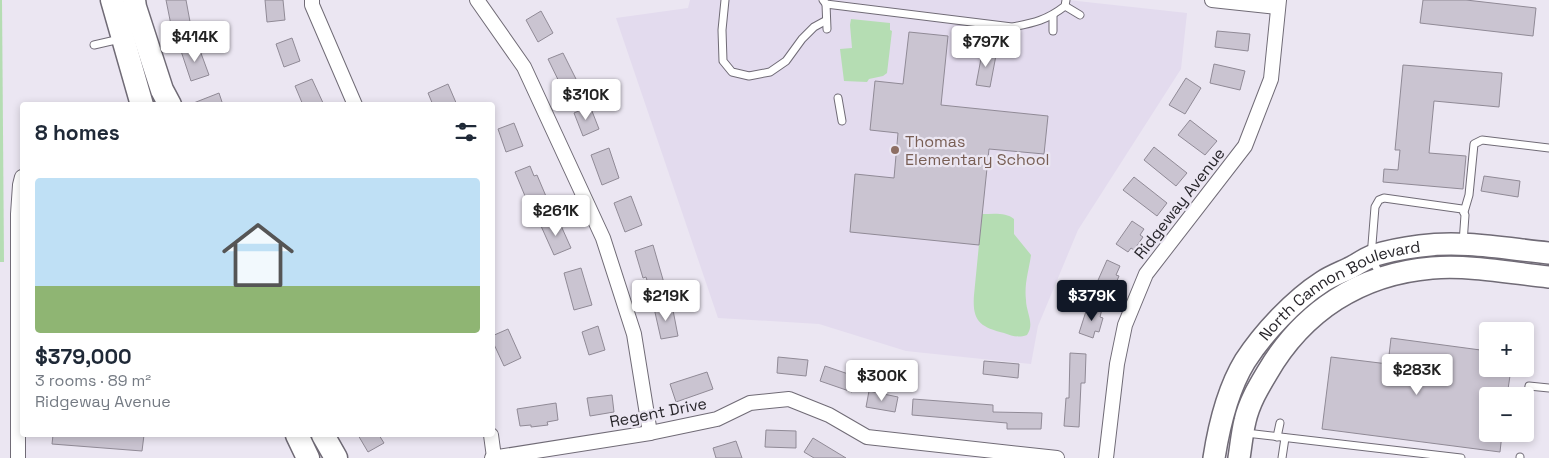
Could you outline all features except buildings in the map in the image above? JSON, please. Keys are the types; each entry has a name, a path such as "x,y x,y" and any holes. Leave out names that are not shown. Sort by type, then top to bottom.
{"highway":[{"path":"112,0 138,102"},
{"path":"134,0 166,98"},
{"path":"298,437 308,458"},
{"path":"324,437 336,458"}],"main road":[{"name":"North Cannon Boulevard","path":"1214,458 1217,440 1236,379 1246,361 1260,340 1291,307 1322,282 1371,257 1393,250 1422,246 1463,244 1549,253"},
{"name":"North Cannon Boulevard","path":"1239,458 1245,420 1255,393 1280,351 1308,320 1335,299 1381,277 1433,268 1477,268 1549,277"}],"street":[{"path":"312,0 312,5 355,102"},
{"path":"477,0 524,66 603,238 634,334 650,433"},
{"path":"1212,0 1278,3"},
{"name":"Ridgeway Avenue","path":"1106,458 1117,364 1125,325 1146,274 1245,146 1271,79 1278,3"},
{"path":"147,102 166,98"},
{"path":"18,458 18,214 20,185"},
{"name":"Regent Drive","path":"493,458 650,433 717,419 750,403 789,399 828,415 867,437 1057,458"},
{"path":"491,437 493,458"}],"lane":[{"path":"725,0 722,30 723,61 732,72 749,76 770,72 786,61 802,39 814,27 826,25 824,2 1012,27 1036,23 1053,15 1065,3 1080,15"},
{"path":"1053,15 1053,30"},
{"path":"94,45 122,38"},
{"path":"838,98 842,121"},
{"path":"1463,244 1464,212 1469,195 1474,144 1482,140 1549,148"},
{"path":"1381,277 1371,257 1375,207 1379,200 1384,198 1462,209 1464,212"},
{"path":"1529,387 1549,388"},
{"path":"1280,423 1282,458"},
{"path":"1243,433 1461,458"}],"shaded area":[{"name":"Thomas Elementary School","path":"690,0 1068,0 1187,13 1181,69 1078,230 1038,326 1031,364 906,351 819,324 718,318 616,18 688,8"}],"green space":[{"path":"0,0 2,0 4,262 0,262"},
{"path":"851,19 890,23 890,30 892,31 887,73 883,76 869,79 867,82 844,81 840,49 852,48"},
{"path":"982,214 1003,214 1014,219 1014,234 1031,255 1026,288 1026,304 1030,322 1027,335 1015,336 996,331 983,325 976,317 974,295"}],"place":[{"name":"Thomas Elementary School","path":"895,150"}]}
